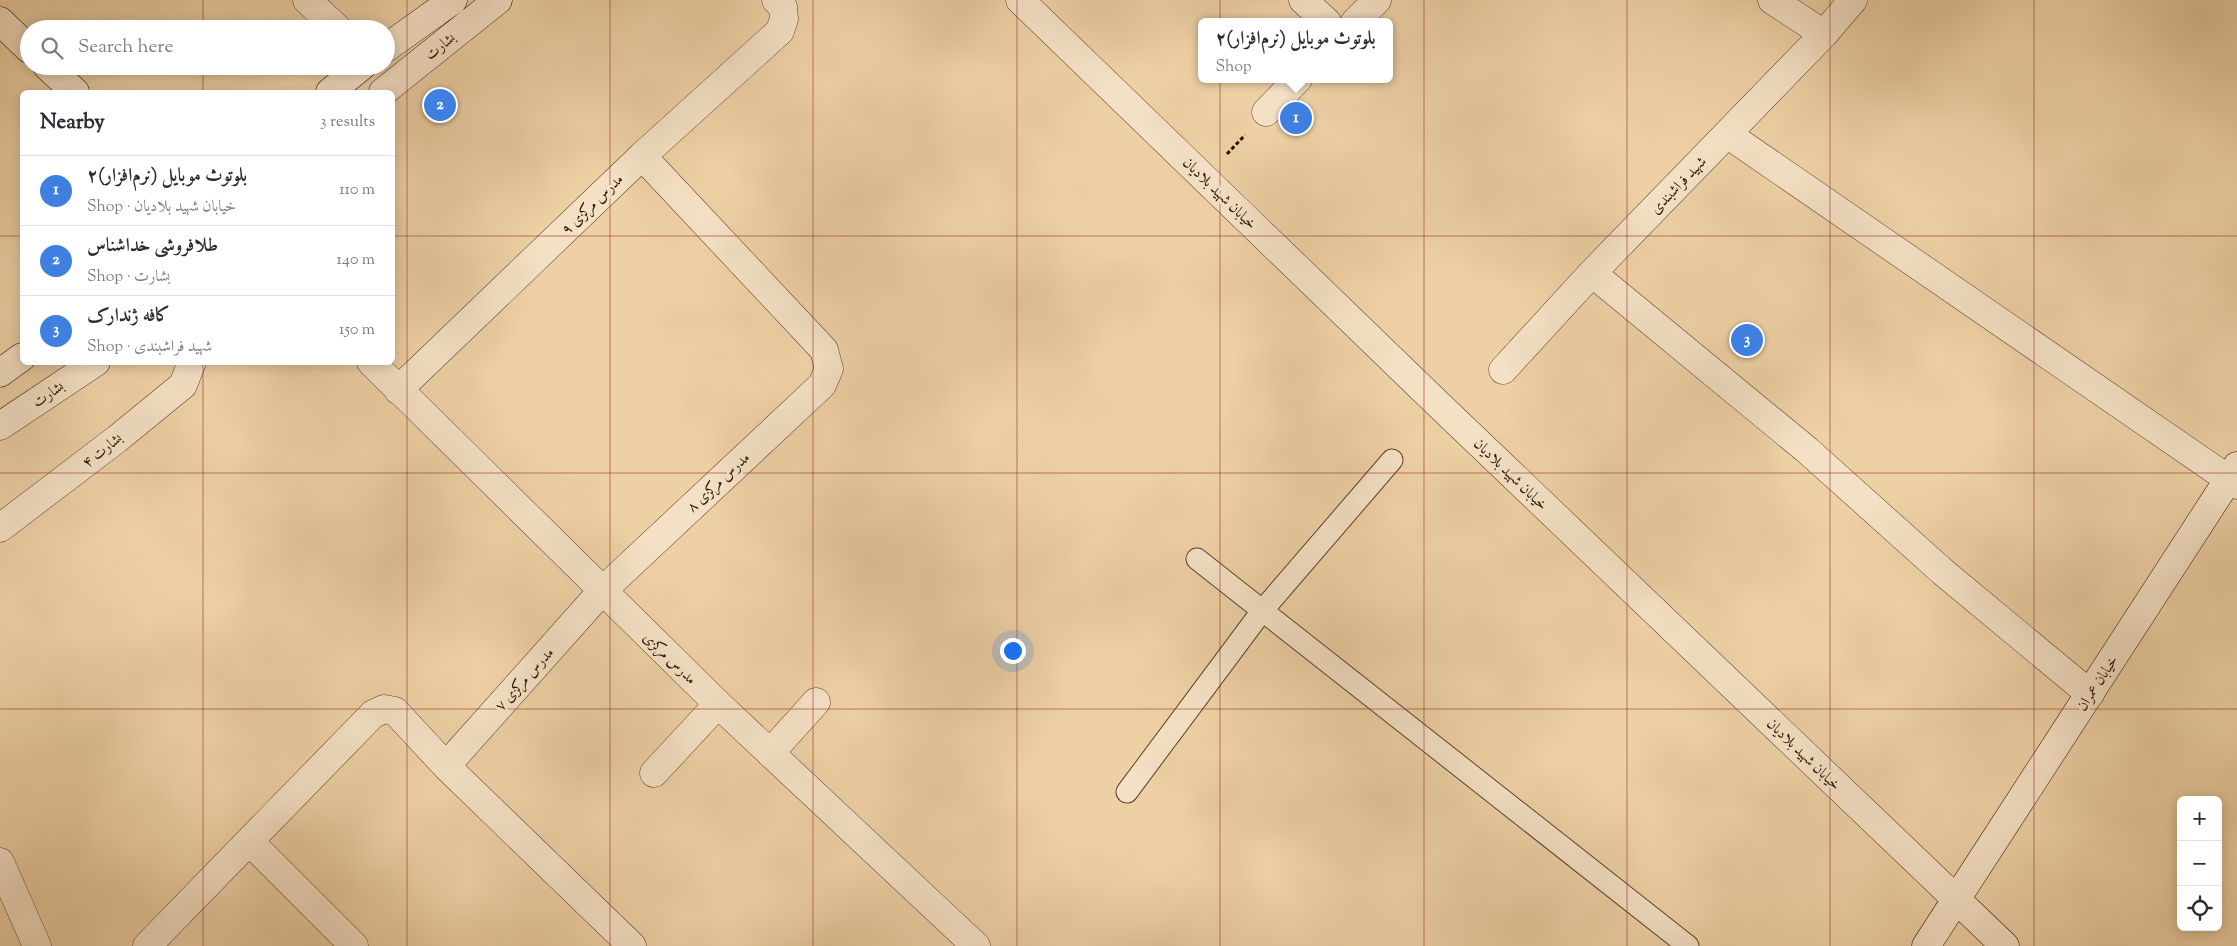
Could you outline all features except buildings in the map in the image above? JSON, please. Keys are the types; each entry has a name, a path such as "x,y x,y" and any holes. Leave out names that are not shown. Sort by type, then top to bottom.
{"street":[{"path":"307,0 328,20"},
{"name":"بشارت","path":"395,42 453,0"},
{"name":"بشارت","path":"386,90 498,0"},
{"name":"خیابان شهید بلادیان","path":"1020,0 2005,946"},
{"path":"1303,0 1323,18"},
{"path":"1359,18 1377,0"},
{"path":"1772,0 1824,34"},
{"name":"شهید فراشبندی","path":"1503,370 1592,273 1824,34 1852,0"},
{"name":"مدرس مرکزی ۹","path":"398,390 642,156 780,32 780,9"},
{"path":"0,21 20,40"},
{"path":"57,75 73,90"},
{"path":"332,90 351,75"},
{"path":"1266,112 1294,83"},
{"path":"1727,134 2234,477"},
{"name":"مدرس مرکزی ۸","path":"602,591 822,385 829,369 824,350 642,156"},
{"path":"1592,273 1807,450 1943,572 2090,694"},
{"path":"0,373 20,358"},
{"name":"بشارت","path":"0,426 92,365"},
{"name":"بشارت ۴","path":"0,528 117,439 183,385 191,365"},
{"name":"مدرس مرکزی","path":"374,365 718,704 976,946"},
{"name":"خیابان عمران","path":"1926,946 2234,477"},
{"name":"مدرس مرکزی ۷","path":"446,766 602,591"},
{"path":"770,753 816,702"},
{"path":"654,773 718,704"},
{"path":"147,946 373,714 384,709 395,711 446,766 632,946"},
{"path":"250,842 354,946"},
{"path":"0,862 37,946"}],"lane":[{"path":"1127,792 1262,611 1392,460"},
{"path":"1197,560 1688,946"}],"path":[{"path":"1204,178 1266,112"}],"place":[{"name":"طلافروشی خداشناس","path":"440,105"},
{"name":"بلوتوث موبایل (نرم‌افزار)۲","path":"1296,118"},
{"name":"کافه ژندارک","path":"1747,340"}]}
